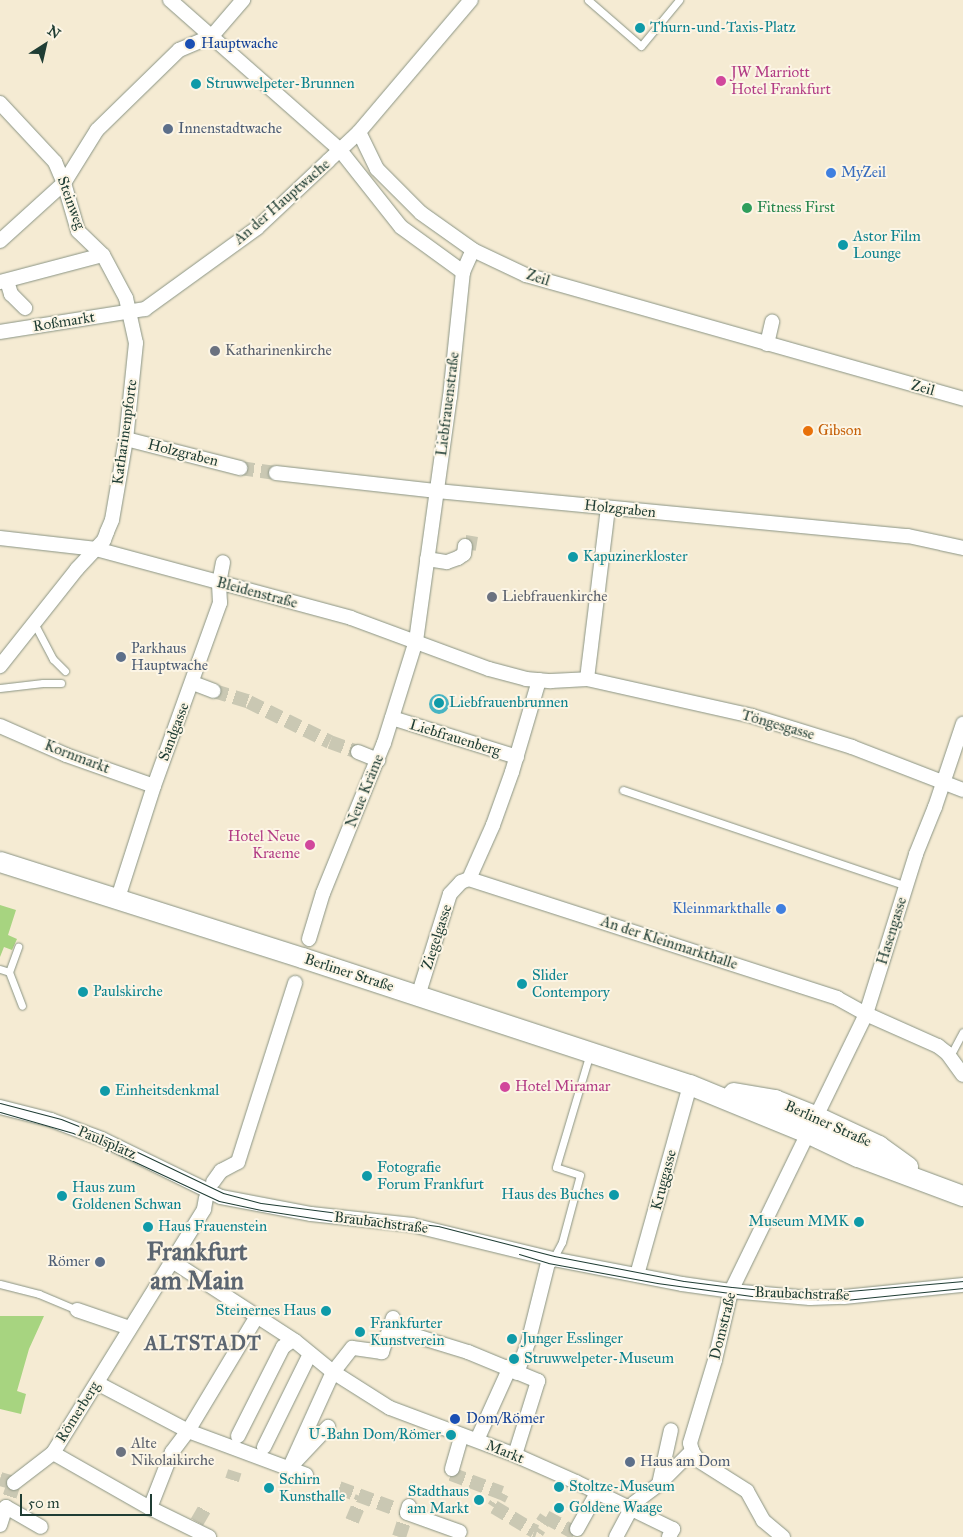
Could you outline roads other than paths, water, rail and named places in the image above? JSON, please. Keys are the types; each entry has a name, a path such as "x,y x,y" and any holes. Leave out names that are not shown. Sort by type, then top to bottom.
{"main road":[{"name":"Berliner Straße","path":"2,864 303,958 811,1124 858,1157 927,1181 963,1196"}],"street":[{"path":"160,0 208,38"},
{"path":"170,0 208,38"},
{"path":"0,241 64,182 97,130 179,50 208,38 243,0"},
{"path":"463,272 401,227 340,150 359,132 471,0"},
{"name":"An der Hauptwache","path":"128,312 145,308 256,228 340,150 208,38"},
{"name":"Steinweg","path":"0,103 55,162 64,182 78,231 103,254 126,298 128,312"},
{"name":"Zeil","path":"359,132 377,169 421,213 473,250 526,275 963,399"},
{"name":"Liebfrauenstraße","path":"416,641 437,491 463,272 473,250"},
{"path":"26,308 10,294 3,281 103,254"},
{"name":"Roßmarkt","path":"0,332 128,312"},
{"name":"Katharinenpforte","path":"96,549 104,540 112,520 126,439 136,343 128,312"},
{"path":"767,344 772,322"},
{"name":"Holzgraben","path":"126,439 240,468"},
{"name":"Holzgraben","path":"276,473 437,491 908,536 963,548"},
{"path":"416,641 489,669 539,680 587,678 608,508"},
{"name":"Bleidenstraße","path":"0,538 96,549 351,618 416,641"},
{"path":"427,559 447,562 464,554 465,546"},
{"path":"0,666 76,569 96,549"},
{"name":"Sandgasse","path":"117,901 154,786 193,683 220,603 219,583 223,562"},
{"name":"Neue Kräme","path":"309,939 323,893 378,760 416,641"},
{"name":"Töngesgasse","path":"587,678 752,716 852,747 963,790"},
{"name":"Liebfrauenberg","path":"392,718 517,759 539,680"},
{"path":"193,683 214,691"},
{"name":"Hasengasse","path":"811,1124 866,1014 906,886 963,724"},
{"name":"Kornmarkt","path":"0,726 66,755 154,786"},
{"path":"358,752 378,760"},
{"path":"465,880 493,825 517,759"},
{"name":"Ziegelgasse","path":"418,996 450,894 465,880"},
{"name":"An der Kleinmarkthalle","path":"465,880 837,998 866,1014 933,1043 950,1056 963,1075"},
{"path":"210,1190 221,1171 238,1162 295,982"},
{"name":"Kruggasse","path":"637,1275 690,1085"},
{"name":"Paulsplatz","path":"0,1107 51,1120 102,1139 210,1190"},
{"name":"Domstraße","path":"691,1447 715,1360 731,1291 811,1124"},
{"name":"Braubachstraße","path":"210,1190 245,1203 290,1211 402,1223 445,1231 553,1259 731,1291 810,1298 844,1297 963,1285"},
{"name":"Römerberg","path":"14,1483 53,1452 204,1209 210,1190"},
{"path":"477,1440 508,1374 512,1371 528,1343 548,1263 553,1259"},
{"name":"Markt","path":"172,1261 256,1318 293,1340 332,1376 390,1408 515,1455 630,1508 674,1530 670,1537"},
{"path":"77,1310 130,1328"},
{"path":"150,1508 172,1452 188,1431 256,1318"},
{"path":"289,1469 332,1376 352,1348 382,1352 391,1323 469,1348 512,1371 538,1381 515,1455"},
{"path":"238,1436 283,1347 293,1340"},
{"path":"264,1448 310,1354"},
{"path":"96,1383 188,1431 306,1475"},
{"path":"289,1469 328,1428"},
{"path":"660,1484 671,1430"},
{"path":"452,1469 462,1435"},
{"path":"616,1537 630,1508 660,1484 691,1447 698,1460 747,1491 763,1520 783,1537"},
{"path":"53,1452 150,1508 196,1526 209,1537"},
{"path":"577,1529 597,1493"},
{"path":"0,1524 6,1508 41,1527"},
{"path":"408,1510 460,1532"}],"lane":[{"path":"588,0 641,46 679,0"},
{"path":"34,623 53,659 66,671"},
{"path":"0,688 43,682 61,683"},
{"path":"623,790 906,886"},
{"path":"18,947 9,972 22,1006"},
{"path":"0,969 9,972"},
{"path":"950,1056 963,1032"},
{"path":"553,1259 562,1242 580,1175 556,1166 590,1052"},
{"path":"0,1284 39,1294 77,1310"}],"water":[{"name":"Liebfrauenbrunnen","path":"439,694 446,697 449,704 446,711 439,714 432,711 429,704 432,697"}],"tunnel":[{"path":"240,468 276,473"},
{"path":"465,546 465,542 477,544"},
{"path":"214,691 249,702 330,742 358,752"},
{"path":"452,1469 451,1474 502,1493 499,1499"},
{"path":"232,1480 235,1471"},
{"path":"0,1479 14,1483 6,1507"},
{"path":"339,1488 396,1509"},
{"path":"352,1521 362,1497"},
{"path":"496,1504 494,1507 534,1531 537,1532 539,1529"},
{"path":"197,1522 205,1508"},
{"path":"399,1537 407,1513"},
{"path":"542,1523 546,1517 575,1533 577,1529"}],"tram line":[{"path":"0,1103 61,1119 104,1136 223,1193 261,1203 438,1226 554,1256 684,1281 732,1287 793,1293 826,1293 963,1281"},
{"path":"0,1112 73,1133 219,1201 261,1210 332,1221"},
{"path":"519,1254 548,1263 657,1283 766,1298 845,1300 963,1288"}],"place":[{"name":"Thurn-und-Taxis-Platz","path":"640,28"},
{"name":"Hauptwache","path":"190,44"},
{"name":"JW Marriott Hotel Frankfurt","path":"721,81"},
{"name":"Struwwelpeter-Brunnen","path":"196,84"},
{"name":"Innenstadtwache","path":"168,129"},
{"name":"MyZeil","path":"831,173"},
{"name":"Fitness First","path":"747,208"},
{"name":"Astor Film Lounge","path":"843,245"},
{"name":"Katharinenkirche","path":"215,351"},
{"name":"Gibson","path":"808,431"},
{"name":"Kapuzinerkloster","path":"573,557"},
{"name":"Liebfrauenkirche","path":"492,597"},
{"name":"Parkhaus Hauptwache","path":"121,657"},
{"name":"Liebfrauenbrunnen","path":"439,703"},
{"name":"Hotel Neue Kraeme","path":"310,845"},
{"name":"Kleinmarkthalle","path":"781,909"},
{"name":"Slider Contempory","path":"522,984"},
{"name":"Paulskirche","path":"83,992"},
{"name":"Hotel Miramar","path":"505,1087"},
{"name":"Einheitsdenkmal","path":"105,1091"},
{"name":"Fotografie Forum Frankfurt","path":"367,1176"},
{"name":"Haus des Buches","path":"614,1195"},
{"name":"Haus zum Goldenen Schwan","path":"62,1196"},
{"name":"Museum MMK","path":"859,1222"},
{"name":"Haus Frauenstein","path":"148,1227"},
{"name":"Römer","path":"100,1262"},
{"name":"Steinernes Haus","path":"326,1311"},
{"name":"Frankfurter Kunstverein","path":"360,1332"},
{"name":"Junger Esslinger","path":"512,1339"},
{"name":"Struwwelpeter-Museum","path":"514,1359"},
{"name":"Dom/Römer","path":"455,1419"},
{"name":"U-Bahn Dom/Römer","path":"451,1435"},
{"name":"Alte Nikolaikirche","path":"121,1452"},
{"name":"Haus am Dom","path":"630,1462"},
{"name":"Stoltze-Museum","path":"559,1487"},
{"name":"Schirn Kunsthalle","path":"269,1488"},
{"name":"Stadthaus am Markt","path":"479,1500"},
{"name":"Goldene Waage","path":"559,1508"}],"district":[{"name":"Frankfurt am Main","path":"197,1268"},
{"name":"ALTSTADT","path":"203,1343"}]}
